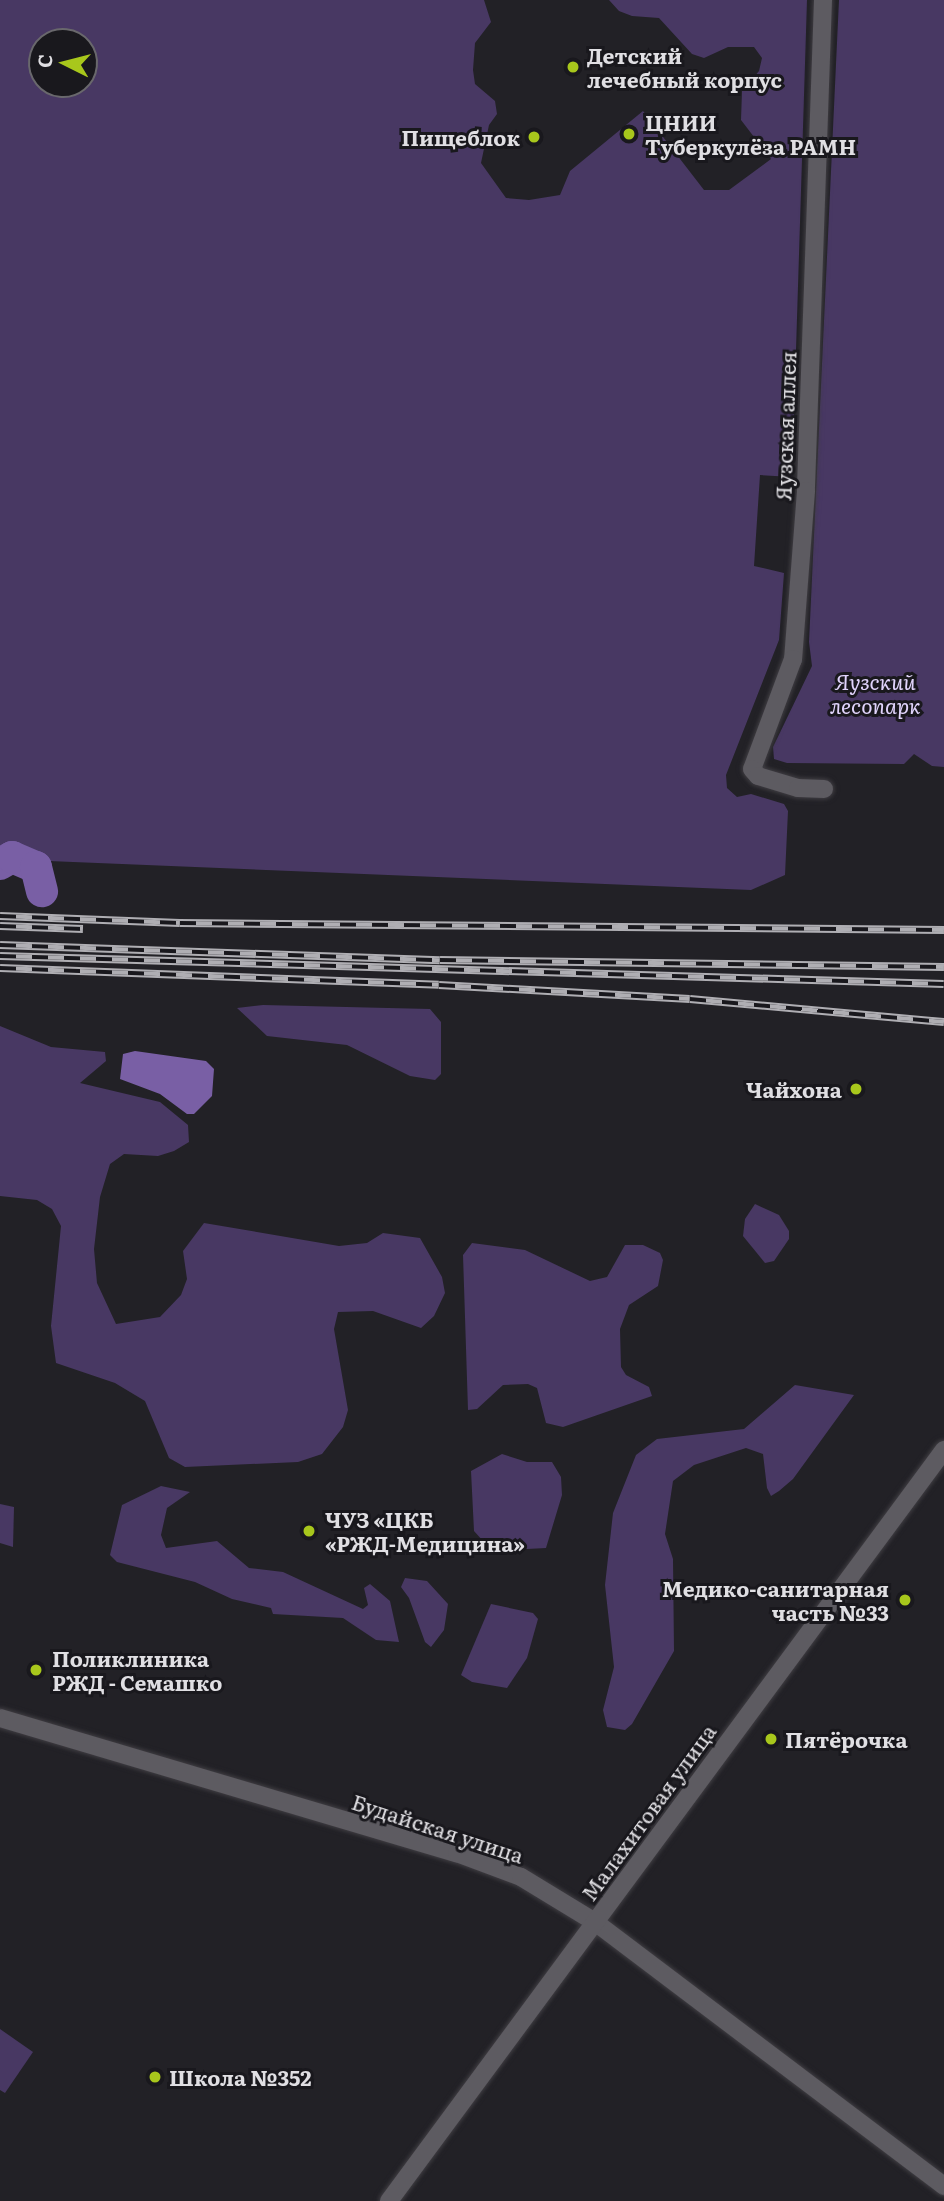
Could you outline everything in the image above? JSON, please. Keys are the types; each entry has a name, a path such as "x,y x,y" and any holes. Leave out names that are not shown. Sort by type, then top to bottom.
{"street":[{"name":"Яузская аллея","path":"822,0 806,491 793,659 752,769 758,776 798,788 824,789"},
{"name":"Малахитовая улица","path":"389,2201 944,1450"},
{"name":"Будайская улица","path":"0,1718 457,1853 521,1877 595,1922 944,2186"}],"green space":[{"path":"0,0 484,0 491,22 475,43 473,70 475,84 495,101 497,114 489,125 481,163 506,198 529,200 560,195 570,171 643,111 704,190 729,190 771,159 741,120 742,91 759,71 762,58 754,47 728,47 704,58 692,54 659,18 632,16 619,11 609,0 807,0 792,477 760,475 754,566 784,573 779,640 726,775 727,788 737,797 751,794 784,804 788,811 785,875 751,890 0,859"},
{"name":"Яузский лесопарк","path":"839,0 944,0 944,767 932,766 914,754 904,764 787,763 774,759 773,747 812,666 809,642"},
{"path":"263,1005 430,1009 441,1022 441,1074 435,1080 410,1076 347,1045 267,1036 237,1008"},
{"path":"0,1026 51,1047 105,1052 106,1061 80,1083 160,1102 188,1125 189,1142 174,1151 158,1156 124,1154 110,1164 100,1197 94,1249 97,1283 116,1324 160,1317 181,1295 187,1279 183,1251 204,1223 339,1246 367,1243 383,1233 420,1238 442,1277 445,1293 434,1316 421,1328 373,1311 338,1312 334,1329 348,1410 343,1427 322,1454 298,1462 185,1467 169,1458 145,1401 115,1383 56,1363 51,1326 61,1226 52,1209 37,1200 0,1196"},
{"path":"755,1204 779,1215 789,1231 789,1239 774,1261 765,1263 743,1236 745,1219"},
{"path":"472,1243 525,1250 590,1281 607,1277 625,1245 643,1245 660,1253 663,1260 658,1286 629,1305 620,1329 621,1367 626,1375 649,1387 652,1396 563,1427 546,1423 537,1388 528,1384 503,1385 477,1409 468,1410 463,1255"},
{"path":"795,1385 854,1395 793,1479 779,1491 771,1496 767,1488 763,1454 746,1448 694,1465 673,1481 665,1534 673,1559 674,1651 632,1724 625,1730 607,1727 603,1710 614,1667 605,1585 613,1513 636,1455 657,1439 744,1429"},
{"path":"502,1454 527,1462 552,1462 561,1477 562,1495 546,1548 492,1551 474,1531 471,1471"},
{"path":"161,1486 190,1492 167,1508 161,1535 166,1548 217,1541 249,1568 283,1572 363,1609 368,1605 364,1588 370,1584 390,1601 399,1642 376,1640 343,1618 273,1614 271,1608 232,1599 195,1582 117,1562 110,1555 122,1505"},
{"path":"0,1504 14,1507 13,1547 0,1543"},
{"path":"405,1578 427,1581 448,1604 444,1630 431,1647 425,1642 409,1598 401,1587"},
{"path":"491,1604 533,1613 538,1619 527,1658 507,1688 472,1682 461,1675"},
{"path":"0,2029 33,2052 5,2093 0,2090"}],"shaded area":[{"path":"135,1051 206,1061 214,1069 212,1096 194,1114 187,1114 160,1094 120,1079 123,1054"}],"waterway":[{"path":"0,864 12,857 36,867 42,891"},
{"path":"0,871 36,867"}],"railway":[{"path":"0,916 180,923 944,930"},
{"path":"0,926 83,929"},
{"path":"0,945 440,960 944,967"},
{"path":"0,956 944,984"},
{"path":"0,968 439,985 690,999 944,1022"}],"place":[{"name":"Детский лечебный корпус","path":"573,67"},
{"name":"ЦНИИ Туберкулёза РАМН","path":"629,134"},
{"name":"Пищеблок","path":"534,137"},
{"name":"Чайхона","path":"856,1089"},
{"name":"ЧУЗ «ЦКБ «РЖД-Медицина»","path":"309,1531"},
{"name":"Медико-санитарная часть №33","path":"905,1600"},
{"name":"Поликлиника РЖД - Семашко","path":"36,1670"},
{"name":"Пятёрочка","path":"771,1739"},
{"name":"Школа №352","path":"155,2077"}]}
